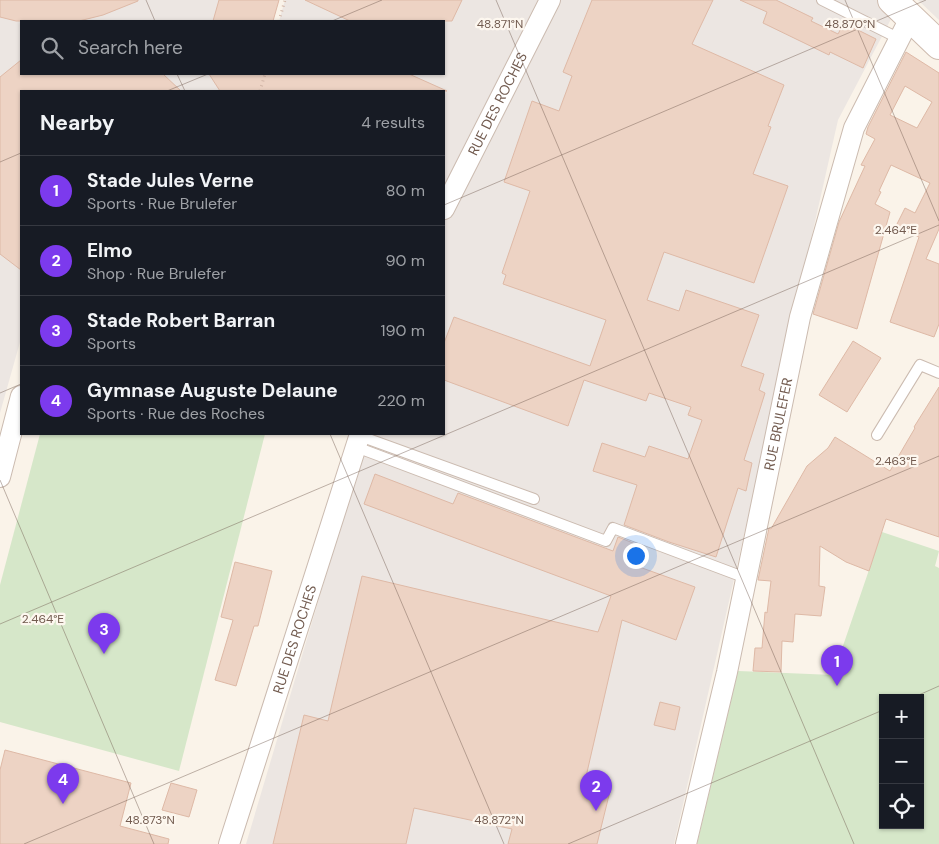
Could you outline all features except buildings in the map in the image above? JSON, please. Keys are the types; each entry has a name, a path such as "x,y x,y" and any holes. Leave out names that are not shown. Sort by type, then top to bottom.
{"main road":[{"path":"900,19 939,45"}],"street":[{"name":"RUE DES ROCHES","path":"445,208 550,0"},
{"name":"RUE BRULEFER","path":"686,844 727,672 800,317 854,128 900,19"},
{"path":"0,477 20,400"},
{"name":"RUE DES ROCHES","path":"229,844 359,439"}],"lane":[{"path":"822,0 900,19"},
{"path":"878,435 920,365 939,373"},
{"path":"359,439 606,541 613,528 746,578"},
{"path":"359,439 534,499"}],"path":[{"path":"279,20 285,0"},
{"path":"260,90 265,75"}],"shaded area":[{"path":"0,0 279,0 273,20 20,20 20,75 259,75 255,90 20,90 20,342 0,413"},
{"path":"285,0 901,0 838,120 674,844 246,844 368,435 445,435 445,90 260,90 265,75 445,75 445,20 279,20"},
{"path":"918,0 939,0 939,20"}],"green space":[{"path":"40,435 265,435 179,771 0,722 0,585"},
{"path":"882,532 939,551 935,566 939,568 939,844 697,844 738,671 833,675"}],"place":[{"name":"Stade Robert Barran","path":"104,654"},
{"name":"Stade Jules Verne","path":"837,686"},
{"name":"Gymnase Auguste Delaune","path":"63,804"},
{"name":"Elmo","path":"596,811"}]}
